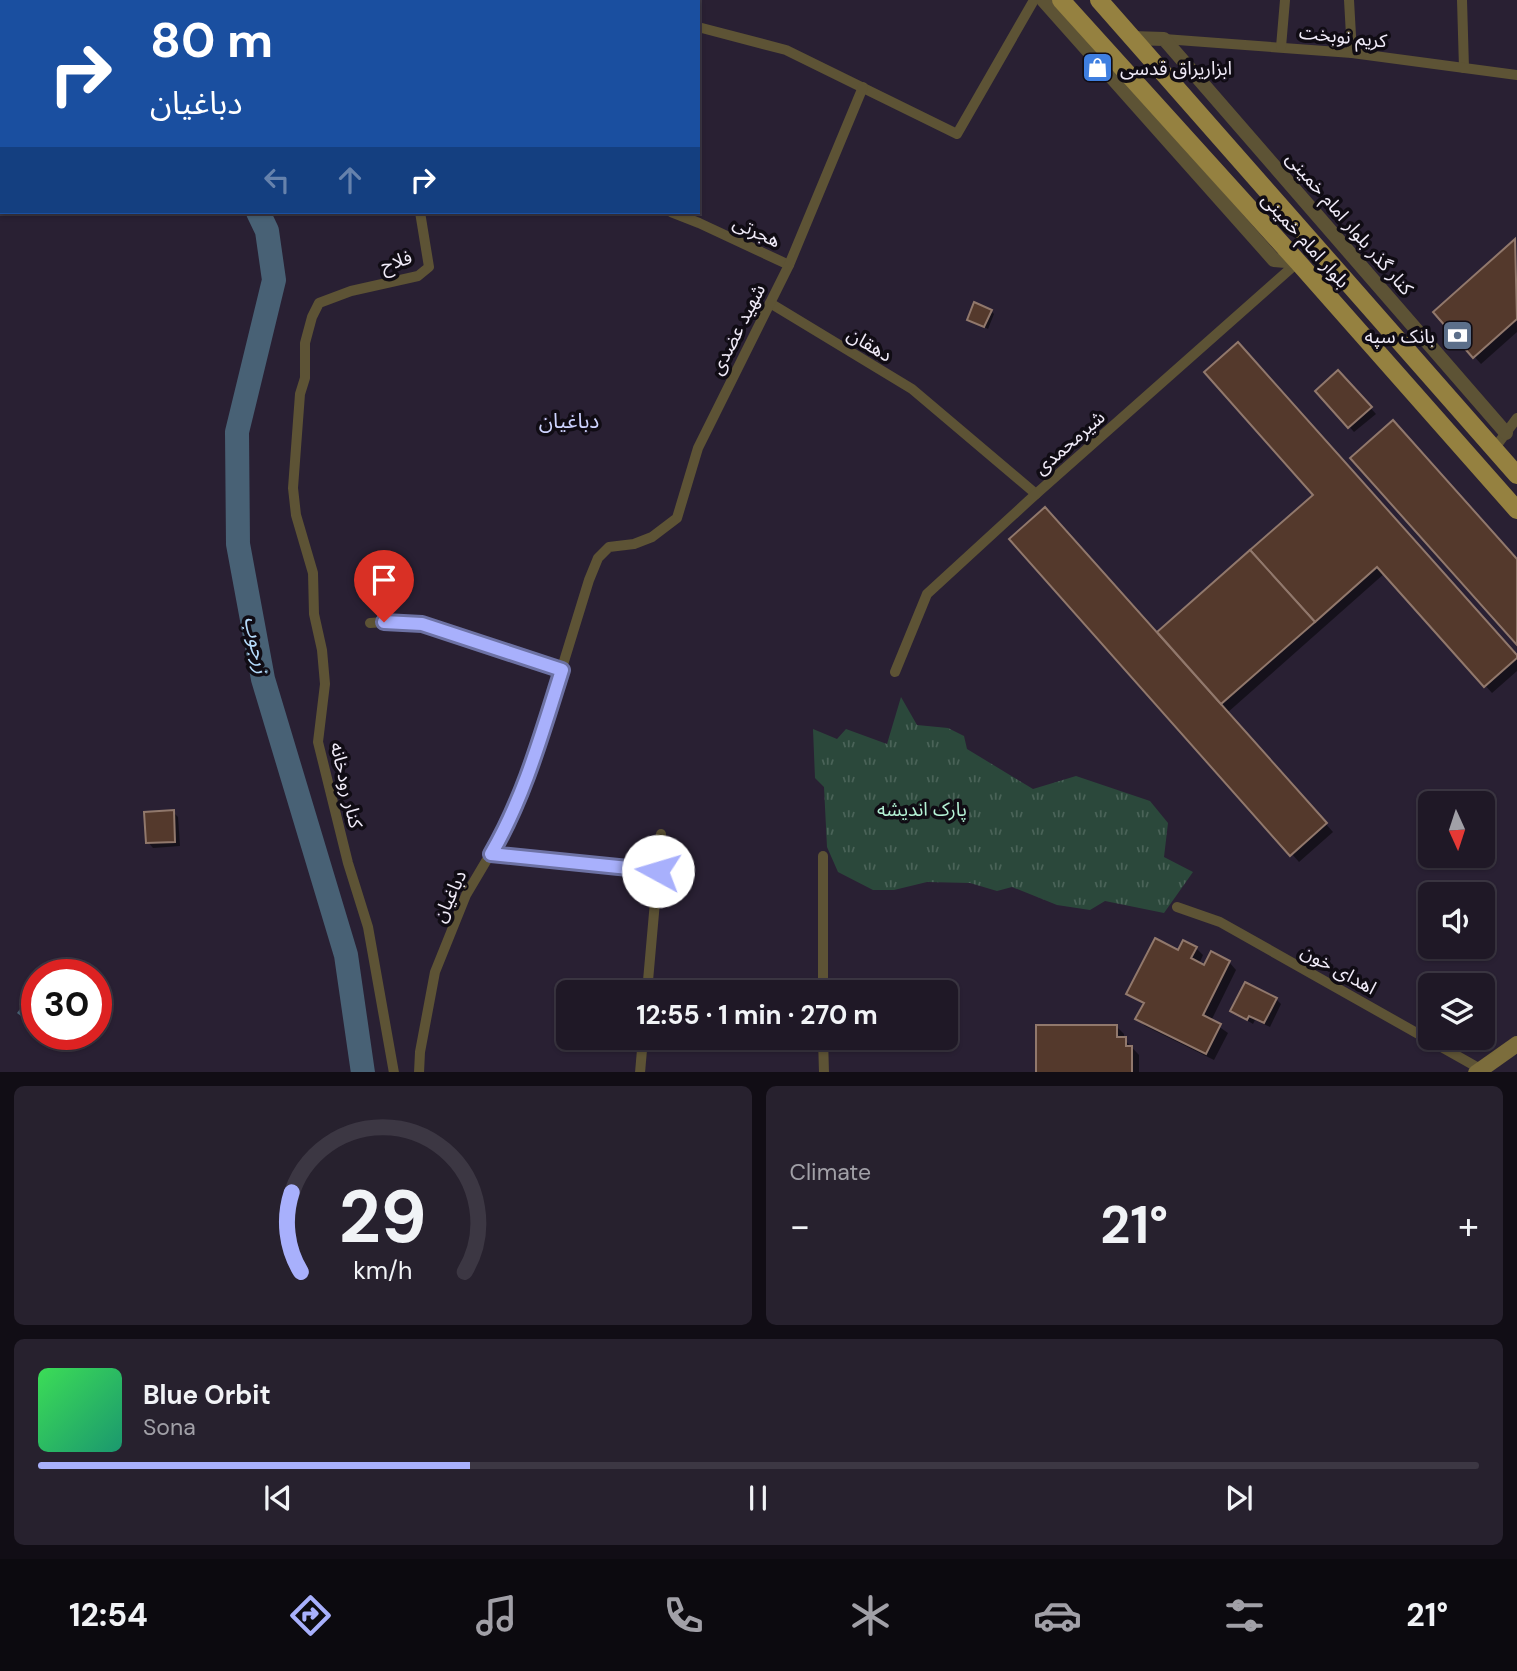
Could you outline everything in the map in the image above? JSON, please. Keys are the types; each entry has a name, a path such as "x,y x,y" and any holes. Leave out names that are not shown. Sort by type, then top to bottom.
{"main road":[{"name":"بلوار امام خمینی","path":"1061,0 1517,510"},
{"name":"بلوار امام خمینی","path":"1100,0 1517,475"},
{"path":"1481,1071 1517,1044"}],"street":[{"path":"700,27 786,50 957,134 1034,0"},
{"path":"1043,0 1274,260 1298,262"},
{"path":"1281,47 1285,0"},
{"path":"1349,0 1352,53"},
{"path":"1462,0 1464,68"},
{"path":"1132,38 1164,38"},
{"name":"کریم نوبخت","path":"1164,38 1352,53 1517,75"},
{"name":"کنار گذر بلوار امام خمینی","path":"1164,38 1506,433"},
{"name":"شهید عضدی","path":"609,548 635,544 652,537 677,518 698,448 789,265 863,87"},
{"name":"فلاح","path":"319,303 351,291 418,276 429,267 420,214"},
{"name":"هجرتی","path":"676,214 789,265"},
{"name":"شیرمحمدی","path":"894,671 927,594 1298,262"},
{"name":"کنار رودخانه","path":"319,303 305,343 305,378 300,394 293,488 296,515 313,573 314,614 323,650 325,684 318,742 348,863 368,927 394,1072"},
{"name":"دهقان","path":"770,303 912,389 1036,494"},
{"path":"1494,449 1517,418"},
{"name":"دباغیان","path":"419,1072 420,1052 435,972 466,895 508,824 541,736 589,580 598,558 609,548"},
{"path":"370,624 422,624 562,670"},
{"path":"648,980 661,834"},
{"path":"491,854 658,871"},
{"path":"823,856 823,980"},
{"name":"اهدای خون","path":"1177,907 1220,922 1481,1071"},
{"path":"640,1072 642,1050"},
{"path":"823,1050 824,1072"}],"green space":[{"name":"پارک اندیشه","path":"901,697 917,725 948,728 964,736 967,749 1033,789 1076,776 1150,801 1168,823 1164,857 1193,872 1164,913 1105,901 1090,910 1057,905 1012,887 997,891 970,883 927,882 894,890 873,890 838,872 827,847 824,787 815,778 813,729 837,739 846,729 887,744"}],"building":[{"path":"1515,239 1517,319 1473,358 1433,312"},
{"path":"974,302 992,310 984,327 967,320"},
{"path":"1238,342 1517,655 1517,658 1484,687 1377,567 1315,622 1250,550 1313,495 1204,372"},
{"path":"1338,370 1372,407 1348,428 1315,391"},
{"path":"1393,420 1517,559 1517,645 1350,458"},
{"path":"1045,507 1327,823 1290,856 1009,539"},
{"path":"1250,550 1315,622 1221,704 1157,632"},
{"path":"174,810 175,842 146,843 144,812"},
{"path":"1155,938 1178,950 1183,940 1197,947 1191,958 1204,965 1211,951 1230,961 1203,1015 1221,1024 1206,1054 1135,1019 1144,1003 1126,994"},
{"path":"1245,982 1277,998 1264,1023 1249,1016 1247,1020 1230,1011"},
{"path":"1036,1025 1117,1025 1117,1037 1126,1037 1126,1046 1132,1046 1132,1072 1036,1072"}],"waterway":[{"name":"زرجوب","path":"259,214 267,231 274,280 237,432 238,544 263,679 346,955 363,1072"}],"place":[{"name":"ابزاریراق قدسی","path":"1097,68"},
{"name":"بانک سپه","path":"1458,336"}],"district":[{"name":"دباغیان","path":"569,421"}],"route":[{"path":"384,622 422,624 449,631 562,670 508,824 491,854 658,871"}]}
